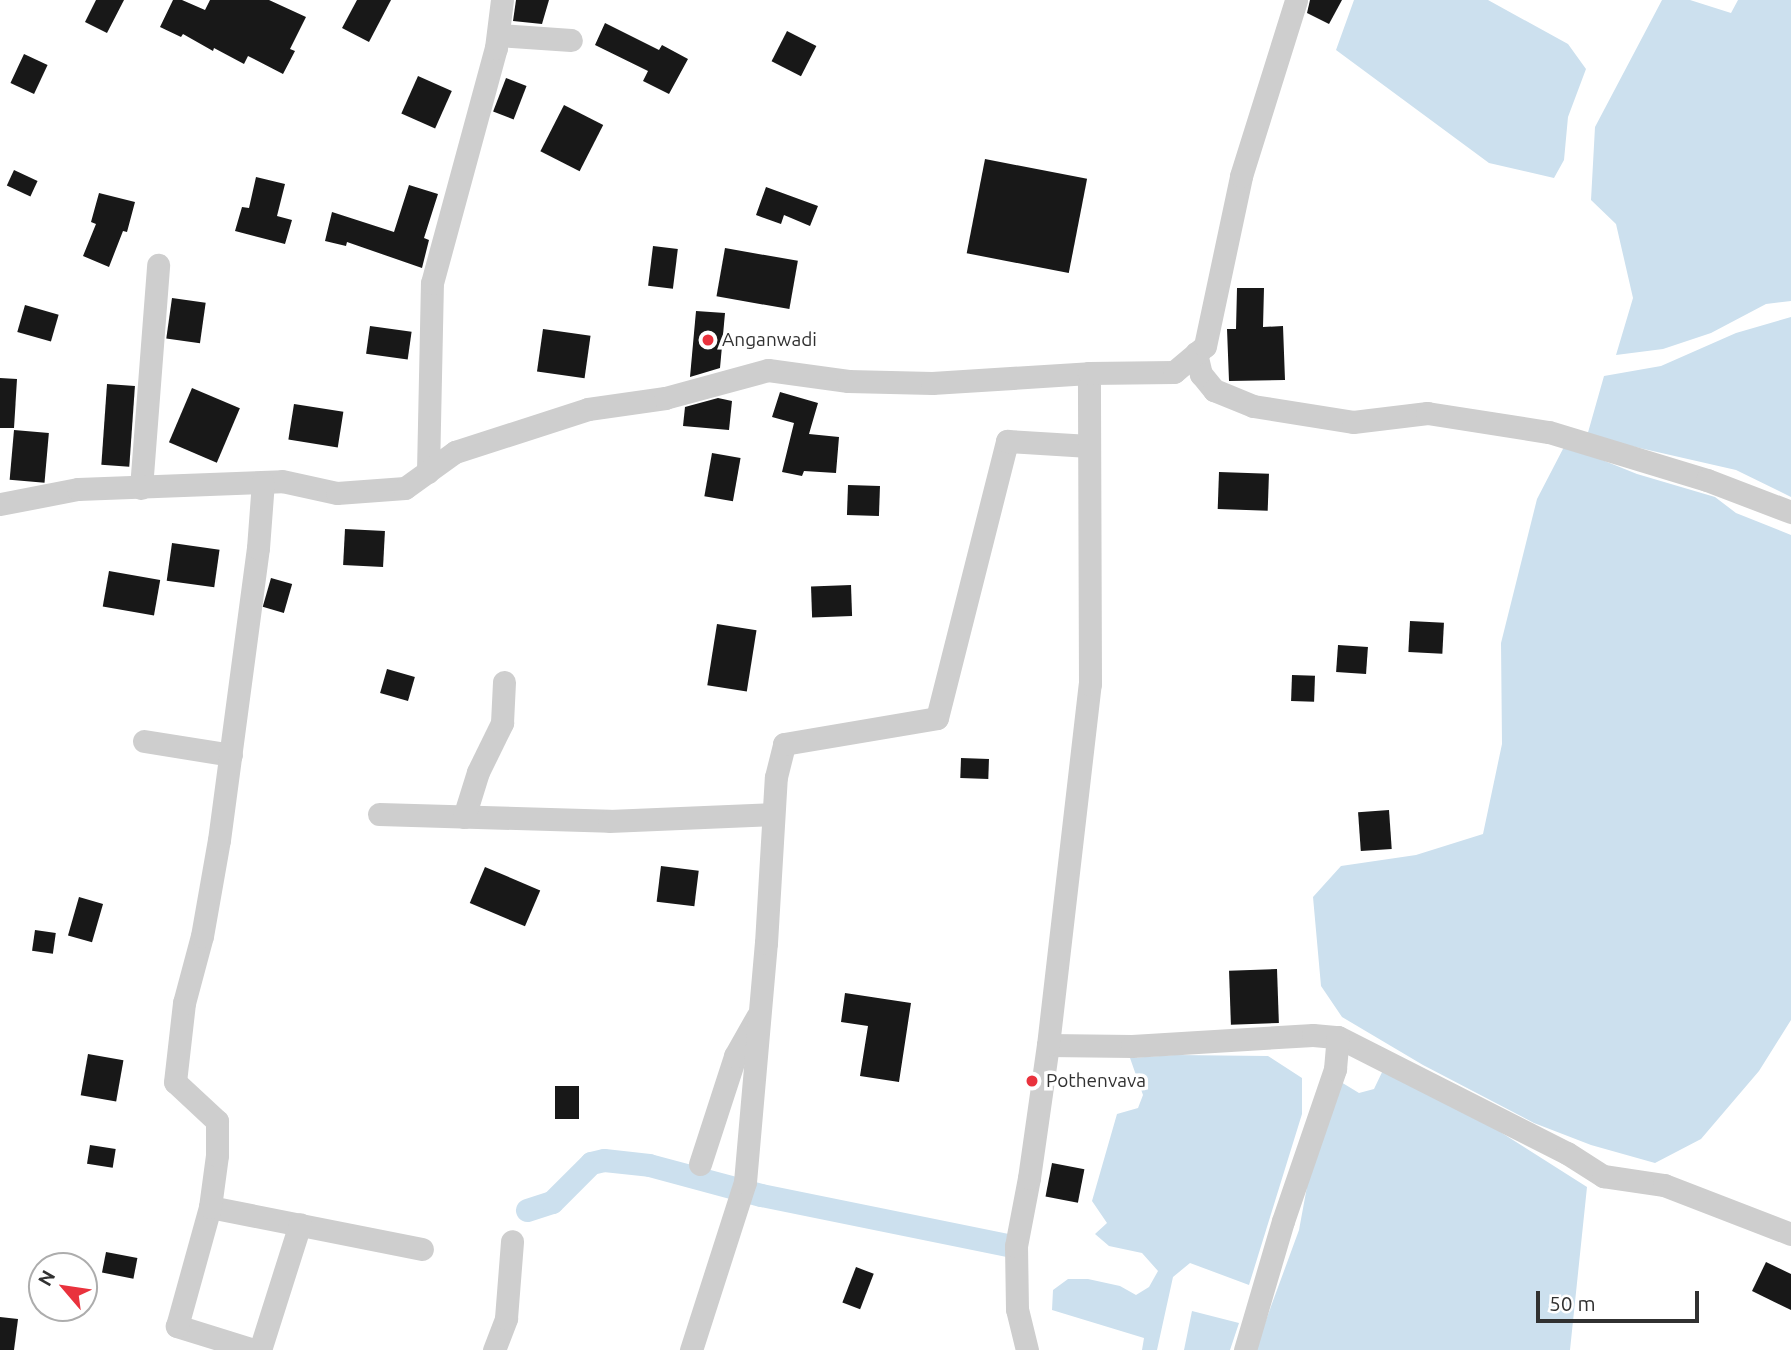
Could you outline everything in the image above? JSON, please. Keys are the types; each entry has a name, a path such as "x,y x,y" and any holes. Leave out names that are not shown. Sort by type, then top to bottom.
{"street":[{"path":"428,472 432,283 498,35 502,0"},
{"path":"0,505 78,489 282,481 337,494 405,488 455,452 588,409 665,398 768,370 848,381 932,383 1089,373 1174,372 1205,346 1241,176 1296,0"},
{"path":"498,35 571,40"},
{"path":"141,488 158,265"},
{"path":"1196,353 1201,374 1214,390 1253,406 1353,422 1427,413 1549,432 1707,480 1791,512"},
{"path":"1027,1350 1017,1309 1016,1246 1029,1178 1048,1045 1090,684 1089,373"},
{"path":"691,1350 742,1191 760,1011 776,777 784,744 937,718 1007,441 1088,446"},
{"path":"254,1350 177,1326 210,1207 217,1156 218,1121 175,1082 184,1003 202,936 231,755 258,548 263,482"},
{"path":"464,817 478,772 502,723 503,682"},
{"path":"144,741 231,755"},
{"path":"379,814 609,821 774,814"},
{"path":"700,1164 735,1056 760,1011"},
{"path":"1048,1045 1132,1046 1313,1035 1338,1037 1567,1153 1603,1176 1664,1185 1791,1234"},
{"path":"1245,1350 1279,1233 1335,1069 1338,1037"},
{"path":"210,1207 422,1249"},
{"path":"260,1350 300,1224"},
{"path":"494,1350 506,1318 512,1241"}],"water":[{"path":"1354,0 1488,0 1568,44 1586,69 1568,117 1564,160 1554,178 1489,163 1336,50"},
{"path":"1662,0 1690,0 1731,13 1738,0 1791,0 1791,301 1766,304 1711,333 1663,349 1616,355 1633,298 1616,224 1591,200 1595,127"},
{"path":"1791,317 1791,497 1736,470 1587,436 1604,376 1661,366 1736,333"},
{"path":"1565,445 1637,474 1715,497 1736,513 1791,535 1791,1020 1759,1071 1701,1139 1655,1163 1591,1145 1534,1123 1423,1065 1342,1017 1321,986 1313,897 1341,866 1416,855 1483,834 1502,744 1501,643 1537,499"},
{"path":"1175,1055 1268,1056 1302,1078 1302,1114 1249,1285 1190,1263 1173,1277 1157,1350 1142,1350 1144,1338 1052,1310 1053,1290 1068,1279 1088,1279 1120,1286 1136,1295 1149,1287 1158,1271 1142,1253 1109,1246 1095,1234 1107,1223 1092,1201 1117,1114 1138,1108 1143,1095 1130,1058"},
{"path":"1385,1066 1453,1102 1587,1187 1570,1350 1255,1350 1299,1230 1311,1165 1336,1079 1359,1093 1374,1089"},
{"path":"1192,1311 1239,1323 1230,1350 1184,1350"}],"building":[{"path":"96,0 124,0 107,33 85,22"},
{"path":"173,0 182,0 205,10 210,0 269,0 306,17 290,49 295,51 283,74 248,56 244,64 183,34 181,37 160,27"},
{"path":"357,0 391,0 369,42 342,28"},
{"path":"516,0 549,0 542,24 513,21"},
{"path":"1310,0 1342,0 1329,24 1307,13"},
{"path":"605,23 659,50 662,45 688,59 669,94 643,81 648,71 595,45"},
{"path":"787,31 816,46 801,76 772,61"},
{"path":"24,54 48,65 34,94 10,83"},
{"path":"418,76 452,91 435,129 401,113"},
{"path":"506,78 527,86 514,119 493,112"},
{"path":"564,105 603,125 580,171 540,151"},
{"path":"985,159 1087,179 1069,273 967,253"},
{"path":"14,170 38,181 30,196 7,185"},
{"path":"256,177 285,184 277,216 292,220 285,244 235,231 242,207 249,208"},
{"path":"409,185 438,194 424,238 429,240 422,268 347,242 346,246 325,241 332,212 394,232"},
{"path":"766,187 818,206 810,226 784,215 781,224 756,215"},
{"path":"99,193 135,202 127,232 123,231 109,267 83,256 96,224 91,222"},
{"path":"653,246 678,249 673,289 648,286"},
{"path":"725,248 798,261 789,309 716,296"},
{"path":"1237,288 1264,288 1263,327 1283,326 1285,380 1229,381 1227,329 1236,329"},
{"path":"172,298 206,303 200,343 166,339"},
{"path":"25,305 59,315 51,342 17,332"},
{"name":"Anganwadi","path":"696,311 725,313 720,368 690,377"},
{"path":"370,326 412,332 408,360 366,354"},
{"path":"543,329 591,336 585,378 537,372"},
{"path":"0,378 17,379 14,428 0,428"},
{"path":"107,384 135,386 129,467 101,465"},
{"path":"192,388 240,408 217,463 169,442"},
{"path":"780,392 818,403 809,434 839,437 836,473 804,471 802,476 782,472 794,423 772,417"},
{"path":"718,398 732,401 729,430 683,426 685,407"},
{"path":"294,404 343,412 338,447 288,440"},
{"path":"14,430 49,433 45,483 10,480"},
{"path":"712,453 741,458 733,501 704,496"},
{"path":"1219,472 1269,474 1268,511 1218,509"},
{"path":"848,485 880,486 879,516 847,515"},
{"path":"345,529 385,531 383,567 343,565"},
{"path":"172,543 220,550 214,587 167,581"},
{"path":"109,571 160,580 154,615 103,606"},
{"path":"271,578 292,584 284,613 263,607"},
{"path":"851,585 852,616 812,617 811,586"},
{"path":"1410,621 1444,623 1442,654 1408,652"},
{"path":"717,624 757,630 747,691 707,685"},
{"path":"1338,645 1368,647 1366,674 1336,672"},
{"path":"387,669 415,677 408,701 380,693"},
{"path":"1292,675 1315,676 1314,702 1291,701"},
{"path":"961,758 989,759 988,779 960,778"},
{"path":"1389,810 1392,849 1361,851 1358,812"},
{"path":"661,866 699,871 694,906 657,902"},
{"path":"485,867 540,890 525,926 470,903"},
{"path":"79,897 103,904 92,942 68,935"},
{"path":"35,930 56,933 53,954 32,951"},
{"path":"1277,969 1279,1023 1231,1025 1229,971"},
{"path":"845,993 911,1003 899,1082 860,1076 868,1026 841,1022"},
{"path":"88,1054 123,1060 116,1102 81,1095"},
{"path":"555,1086 579,1086 579,1119 555,1119"},
{"path":"90,1145 116,1149 113,1168 87,1164"},
{"path":"1052,1163 1084,1169 1078,1203 1046,1196"},
{"path":"106,1252 137,1258 133,1279 102,1273"},
{"path":"1766,1262 1791,1274 1791,1310 1752,1291"},
{"path":"856,1267 874,1274 860,1309 842,1302"},
{"path":"0,1317 18,1319 14,1350 0,1350"}],"waterway":[{"path":"527,1210 552,1202 591,1163 604,1160 649,1165 761,1195 1011,1246"}],"place":[{"name":"Anganwadi","path":"708,340"},
{"name":"Pothenvava","path":"1032,1081"}]}
